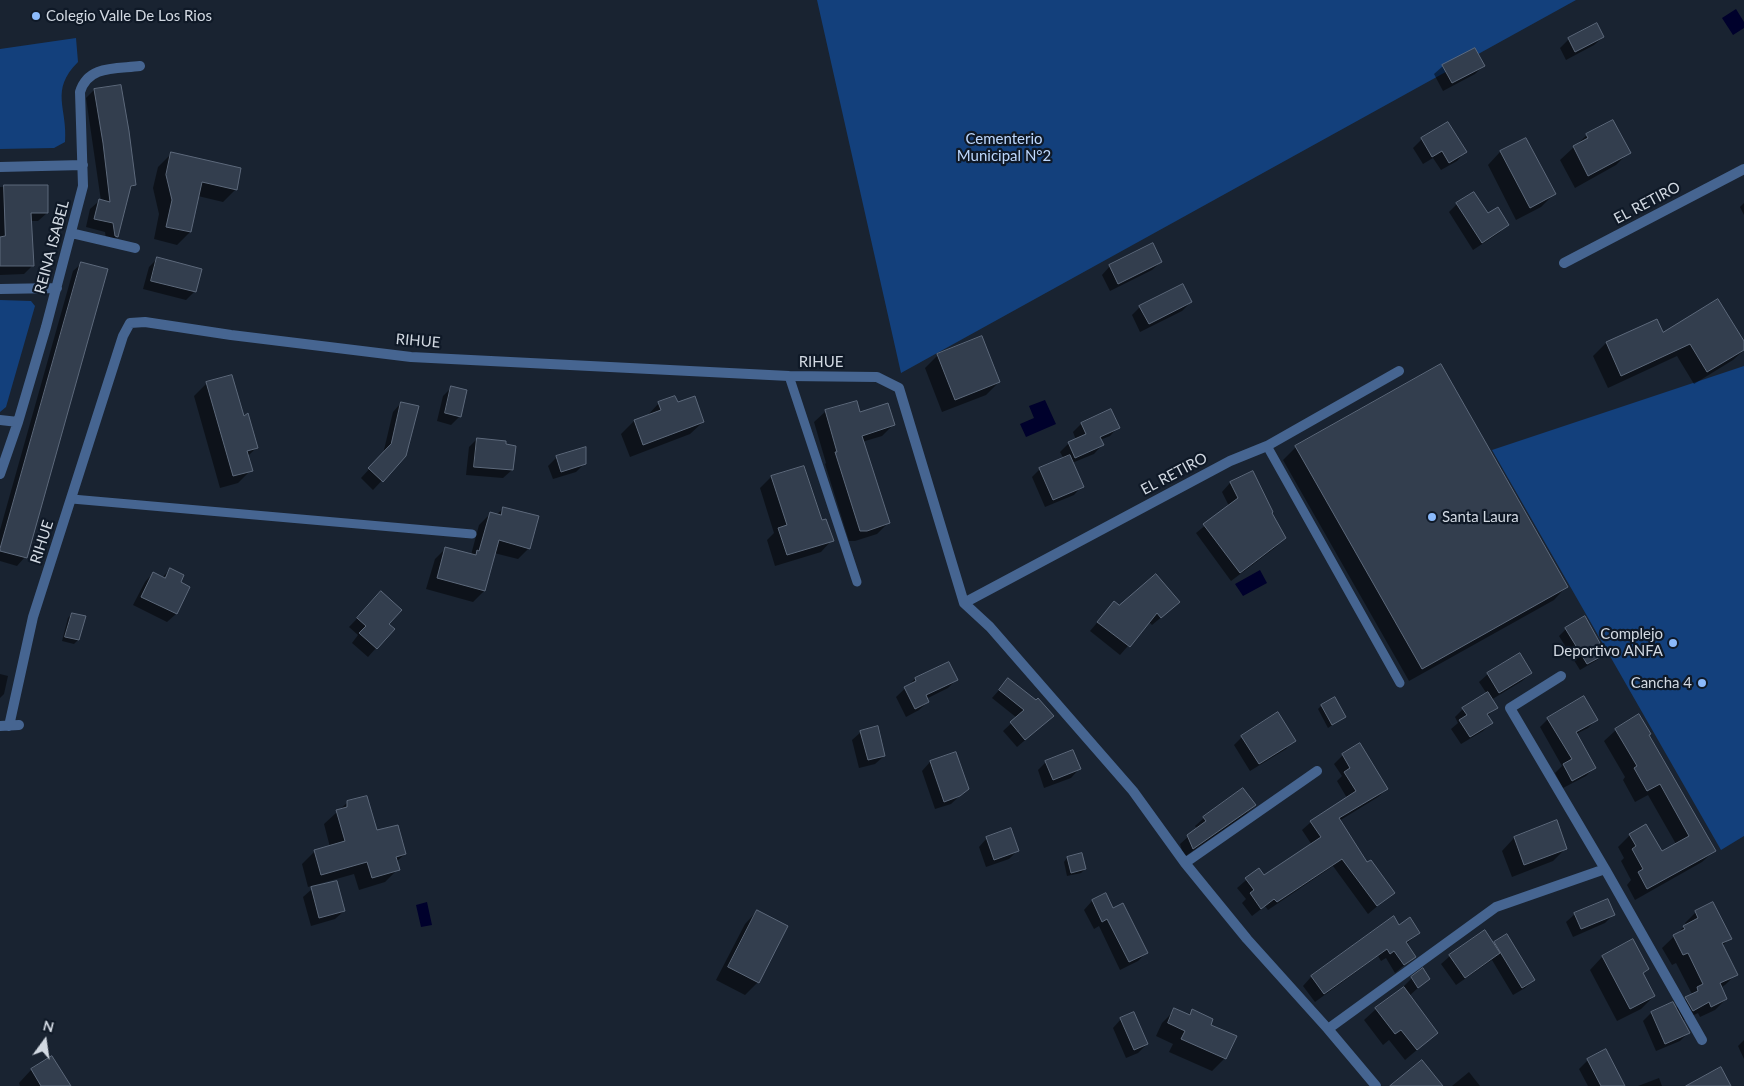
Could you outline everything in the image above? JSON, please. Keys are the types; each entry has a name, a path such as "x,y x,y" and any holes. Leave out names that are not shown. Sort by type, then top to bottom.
{"street":[{"name":"REINA ISABEL","path":"0,474 18,422 57,288 83,186 80,92 82,85 87,77 95,72 140,66"},
{"path":"0,167 82,165"},
{"name":"EL RETIRO","path":"1564,263 1744,169"},
{"path":"71,233 135,248"},
{"path":"0,289 57,288"},
{"name":"RIHUE","path":"9,726 33,617 123,336 130,323 145,322 231,335 411,357 789,376 877,377 899,388 964,603"},
{"name":"EL RETIRO","path":"964,603 1230,461 1266,446 1398,371"},
{"path":"0,420 18,422"},
{"path":"964,603 990,627 1133,791 1185,863 1247,940 1328,1029 1376,1086"},
{"path":"1561,676 1510,708 1605,869 1702,1040"},
{"path":"1185,863 1317,770"},
{"path":"1328,1029 1496,907 1605,869"}],"lane":[{"path":"789,376 857,582"},
{"path":"1266,446 1400,683"},
{"path":"72,499 472,534"}],"green space":[{"name":"Cementerio Municipal N°2","path":"817,0 1576,0 901,373"},
{"path":"76,38 78,62 69,72 62,91 65,142 54,148 0,149 0,49"},
{"path":"0,300 31,301 35,306 6,407 0,412"},
{"name":"Complejo Deportivo ANFA","path":"1744,366 1744,836 1721,850 1492,450"}],"shaded area":[{"path":"1736,9 1744,22 1744,28 1733,35 1722,18"},
{"path":"1045,400 1056,424 1026,437 1020,424 1034,418 1029,406"},
{"path":"1260,570 1267,583 1243,596 1235,584"},
{"path":"427,902 432,925 421,927 416,905"}],"building":[{"path":"1597,23 1604,37 1575,52 1568,38"},
{"path":"1475,48 1485,66 1452,83 1442,65"},
{"path":"121,85 136,185 131,186 118,237 115,236 113,223 94,219 99,199 110,202 94,89"},
{"path":"1613,120 1631,153 1588,176 1573,146 1588,138 1586,134"},
{"path":"1448,122 1467,152 1449,163 1442,151 1432,157 1421,138"},
{"path":"1526,138 1556,194 1530,208 1500,151"},
{"path":"171,152 241,168 237,190 202,182 191,232 166,227 172,200 166,175"},
{"path":"4,185 48,185 48,213 31,213 34,266 0,266 0,237 5,236"},
{"path":"1474,192 1488,213 1498,207 1509,225 1482,243 1456,203"},
{"path":"1153,243 1162,262 1118,284 1109,265"},
{"path":"157,257 202,269 196,292 151,281"},
{"path":"81,262 108,269 27,558 0,551 0,549"},
{"path":"1183,284 1192,302 1149,324 1139,306"},
{"path":"1718,299 1744,341 1744,350 1707,372 1690,344 1621,376 1606,342 1657,319 1663,332"},
{"path":"982,336 1000,382 955,400 937,354"},
{"name":"Santa Laura","path":"1441,364 1568,587 1422,669 1295,446"},
{"path":"232,375 244,416 248,413 258,448 247,451 253,471 233,476 206,382"},
{"path":"451,386 467,390 461,417 445,413"},
{"path":"675,396 678,402 695,396 704,422 643,445 634,420 661,410 658,402"},
{"path":"857,401 860,412 888,403 895,425 862,436 890,523 867,531 860,531 835,452 837,452 825,410"},
{"path":"401,402 419,406 406,456 383,482 368,468 391,444"},
{"path":"1111,409 1120,428 1100,437 1104,445 1075,458 1068,442 1086,434 1081,423"},
{"path":"477,438 506,441 506,444 516,446 513,470 474,467"},
{"path":"586,447 586,464 561,472 556,456"},
{"path":"1070,455 1084,487 1053,500 1039,468"},
{"path":"804,466 822,520 826,519 834,541 787,555 778,528 787,525 771,476"},
{"path":"1253,471 1272,513 1286,538 1240,573 1203,524 1238,498 1230,482"},
{"path":"503,507 539,516 530,549 499,540 485,591 437,578 445,547 476,555 477,550 479,551 490,512 501,515"},
{"path":"170,568 184,575 181,582 190,587 177,614 141,597 153,572 165,578"},
{"path":"1156,574 1180,602 1161,618 1157,613 1130,647 1097,622 1114,601 1119,605"},
{"path":"381,591 402,610 389,624 395,629 377,649 359,633 366,626 357,618"},
{"path":"72,613 86,616 79,640 65,637"},
{"path":"1585,616 1606,654 1587,664 1565,628"},
{"path":"1520,653 1532,673 1499,693 1487,673"},
{"path":"949,662 958,680 926,695 929,702 915,709 904,687 916,681 915,678"},
{"path":"1008,678 1036,700 1038,698 1054,716 1025,740 1010,722 1024,710 999,690"},
{"path":"1488,692 1498,708 1487,714 1493,723 1470,737 1459,720 1467,715 1462,708"},
{"path":"1584,696 1598,720 1576,732 1596,768 1572,781 1563,764 1572,759 1547,718"},
{"path":"1335,697 1346,717 1332,725 1321,705"},
{"path":"1278,712 1296,741 1259,764 1241,736"},
{"path":"1639,714 1651,734 1649,735 1716,851 1647,889 1638,872 1643,869 1632,849 1636,846 1629,834 1646,824 1662,851 1689,836 1660,784 1647,791 1634,768 1637,766 1615,729"},
{"path":"878,726 885,756 868,760 860,731"},
{"path":"1360,743 1388,789 1339,818 1367,862 1371,860 1395,893 1377,906 1342,859 1277,902 1274,899 1261,909 1250,893 1254,890 1245,878 1259,868 1264,875 1321,837 1310,821 1356,791 1344,772 1350,768 1342,754"},
{"path":"1073,750 1081,769 1053,780 1045,761"},
{"path":"956,752 969,789 960,796 944,802 930,761"},
{"path":"1243,788 1256,805 1193,849 1187,835 1206,821 1203,817"},
{"path":"367,796 377,830 398,825 406,854 396,857 400,870 372,878 367,862 321,875 314,850 345,841 336,810 347,807 347,801"},
{"path":"1557,820 1567,849 1524,865 1514,837"},
{"path":"1011,828 1019,851 994,860 986,837"},
{"path":"1082,853 1086,869 1071,873 1067,857"},
{"path":"337,881 345,911 319,918 311,887"},
{"path":"1106,893 1113,908 1123,903 1148,953 1129,962 1107,919 1102,922 1092,900"},
{"path":"1608,899 1615,915 1581,929 1574,913"},
{"path":"1713,902 1732,939 1722,943 1738,975 1720,983 1727,999 1711,1007 1709,1002 1693,1011 1685,997 1698,991 1697,987 1703,984 1688,953 1683,955 1673,935 1685,929 1683,926 1698,918 1695,911"},
{"path":"757,910 788,926 759,983 728,967"},
{"path":"1394,916 1399,925 1410,917 1420,933 1406,942 1416,957 1404,965 1394,951 1390,954 1387,949 1324,994 1311,976"},
{"path":"1485,930 1500,953 1465,978 1449,955"},
{"path":"1507,934 1535,980 1522,988 1494,942"},
{"path":"1633,939 1649,969 1643,973 1655,996 1630,1009 1602,956"},
{"path":"1423,968 1430,979 1418,988 1411,977"},
{"path":"1404,987 1438,1033 1417,1050 1401,1030 1395,1034 1375,1008"},
{"path":"1673,1002 1690,1033 1665,1044 1651,1012"},
{"path":"1174,1008 1190,1015 1192,1009 1213,1019 1211,1025 1237,1036 1226,1059 1181,1039 1185,1031 1168,1023"},
{"path":"1134,1012 1148,1044 1134,1050 1120,1018"},
{"path":"1606,1049 1625,1086 1601,1086 1587,1059"},
{"path":"52,1056 71,1086 41,1086 31,1069"},
{"path":"1422,1060 1443,1086 1390,1086"},
{"path":"1721,1067 1731,1086 1686,1086"}],"place":[{"name":"Colegio Valle De Los Rios","path":"36,16"},
{"name":"Santa Laura","path":"1432,517"},
{"name":"Complejo Deportivo ANFA","path":"1673,643"},
{"name":"Cancha 4","path":"1702,683"}]}
